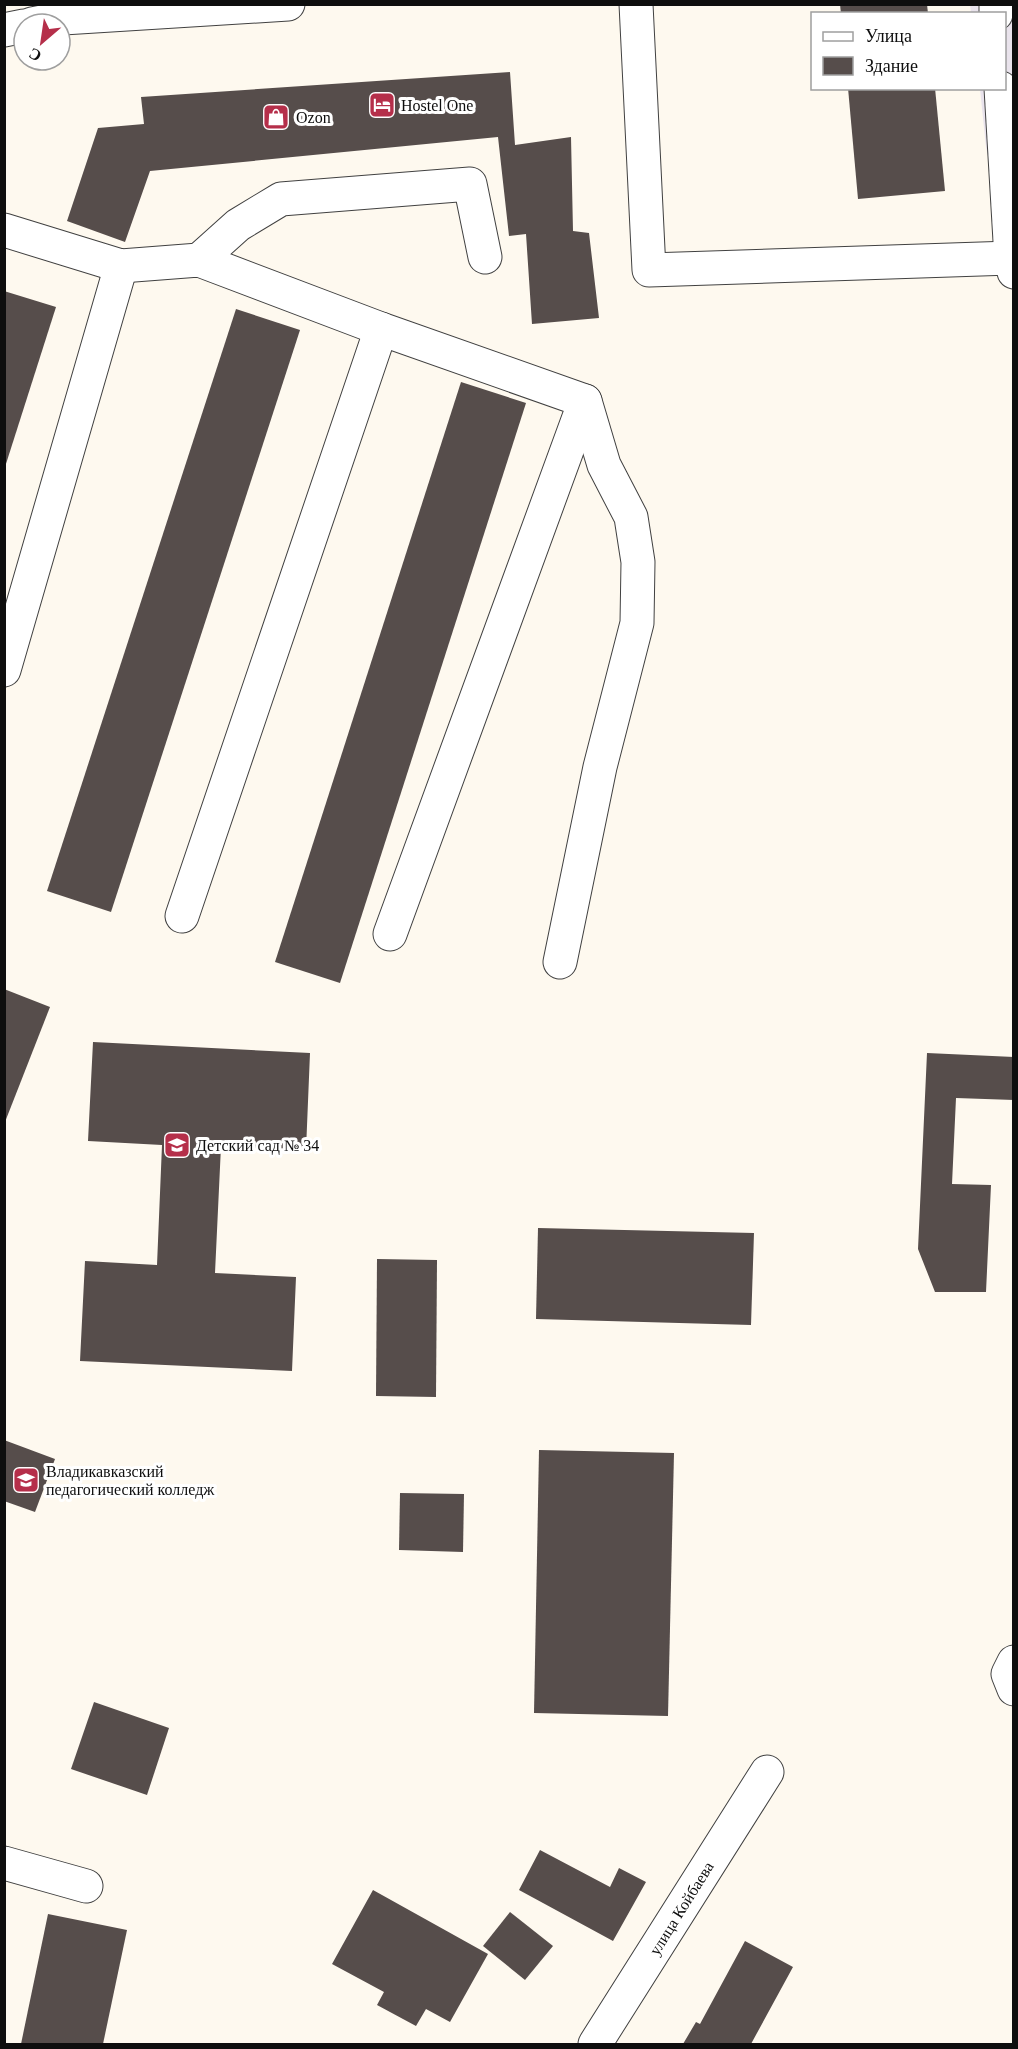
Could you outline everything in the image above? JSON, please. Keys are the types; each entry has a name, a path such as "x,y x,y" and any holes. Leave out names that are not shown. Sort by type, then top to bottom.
{"street":[{"path":"72,17 288,4"},
{"path":"636,4 649,270 1012,265 1001,90"},
{"path":"199,260 238,225 281,199 470,184 485,257"},
{"path":"4,230 121,266 199,260 381,329 585,401"},
{"path":"4,670 121,266"},
{"path":"182,916 381,329"},
{"path":"390,934 585,401"},
{"path":"560,962 600,767 637,623 638,562 631,518 603,465 585,401"},
{"path":"1014,1662 1008,1674 1014,1689"},
{"name":"улица Койбаева","path":"596,2044 767,1772"},
{"path":"4,1863 86,1886"}],"shaded area":[{"path":"970,5 1013,5 1013,265 986,147 980,90 1006,90 1006,12 971,12"}],"building":[{"path":"840,4 927,4 928,12 841,12"},
{"path":"510,72 515,145 571,137 573,231 589,233 599,318 532,324 526,234 509,236 498,137 150,171 125,242 67,221 98,128 144,124 141,97"},
{"path":"848,90 935,90 945,191 858,199"},
{"path":"4,291 56,307 5,467 4,467"},
{"path":"236,309 300,330 111,912 47,891"},
{"path":"461,382 526,403 340,983 275,962"},
{"path":"4,989 50,1007 5,1122 4,1122"},
{"path":"93,1042 310,1053 306,1150 221,1146 215,1273 296,1277 292,1371 80,1361 85,1261 157,1265 162,1145 88,1141"},
{"path":"927,1053 1014,1057 1014,1100 956,1098 952,1184 991,1185 986,1292 935,1292 918,1249"},
{"path":"538,1228 754,1233 751,1325 536,1319"},
{"path":"377,1259 437,1260 436,1397 376,1396"},
{"name":"Владикавказский педагогический колледж","path":"4,1440 55,1459 35,1512 4,1501"},
{"path":"539,1450 674,1453 668,1716 534,1713"},
{"path":"400,1493 464,1494 463,1552 399,1550"},
{"path":"94,1702 169,1728 147,1795 71,1769"},
{"path":"540,1850 610,1887 619,1868 646,1882 613,1941 519,1890"},
{"path":"373,1890 488,1954 450,2022 426,2009 416,2026 377,2005 384,1992 332,1964"},
{"path":"510,1912 553,1946 525,1980 483,1946"},
{"path":"48,1914 127,1930 103,2044 21,2044"},
{"path":"745,1941 793,1967 751,2044 683,2044 696,2022 700,2024"}],"place":[{"name":"Hostel One","path":"382,105"},
{"name":"Ozon","path":"276,117"},
{"name":"Детский сад № 34","path":"177,1145"},
{"name":"Владикавказский педагогический колледж","path":"26,1480"}]}
